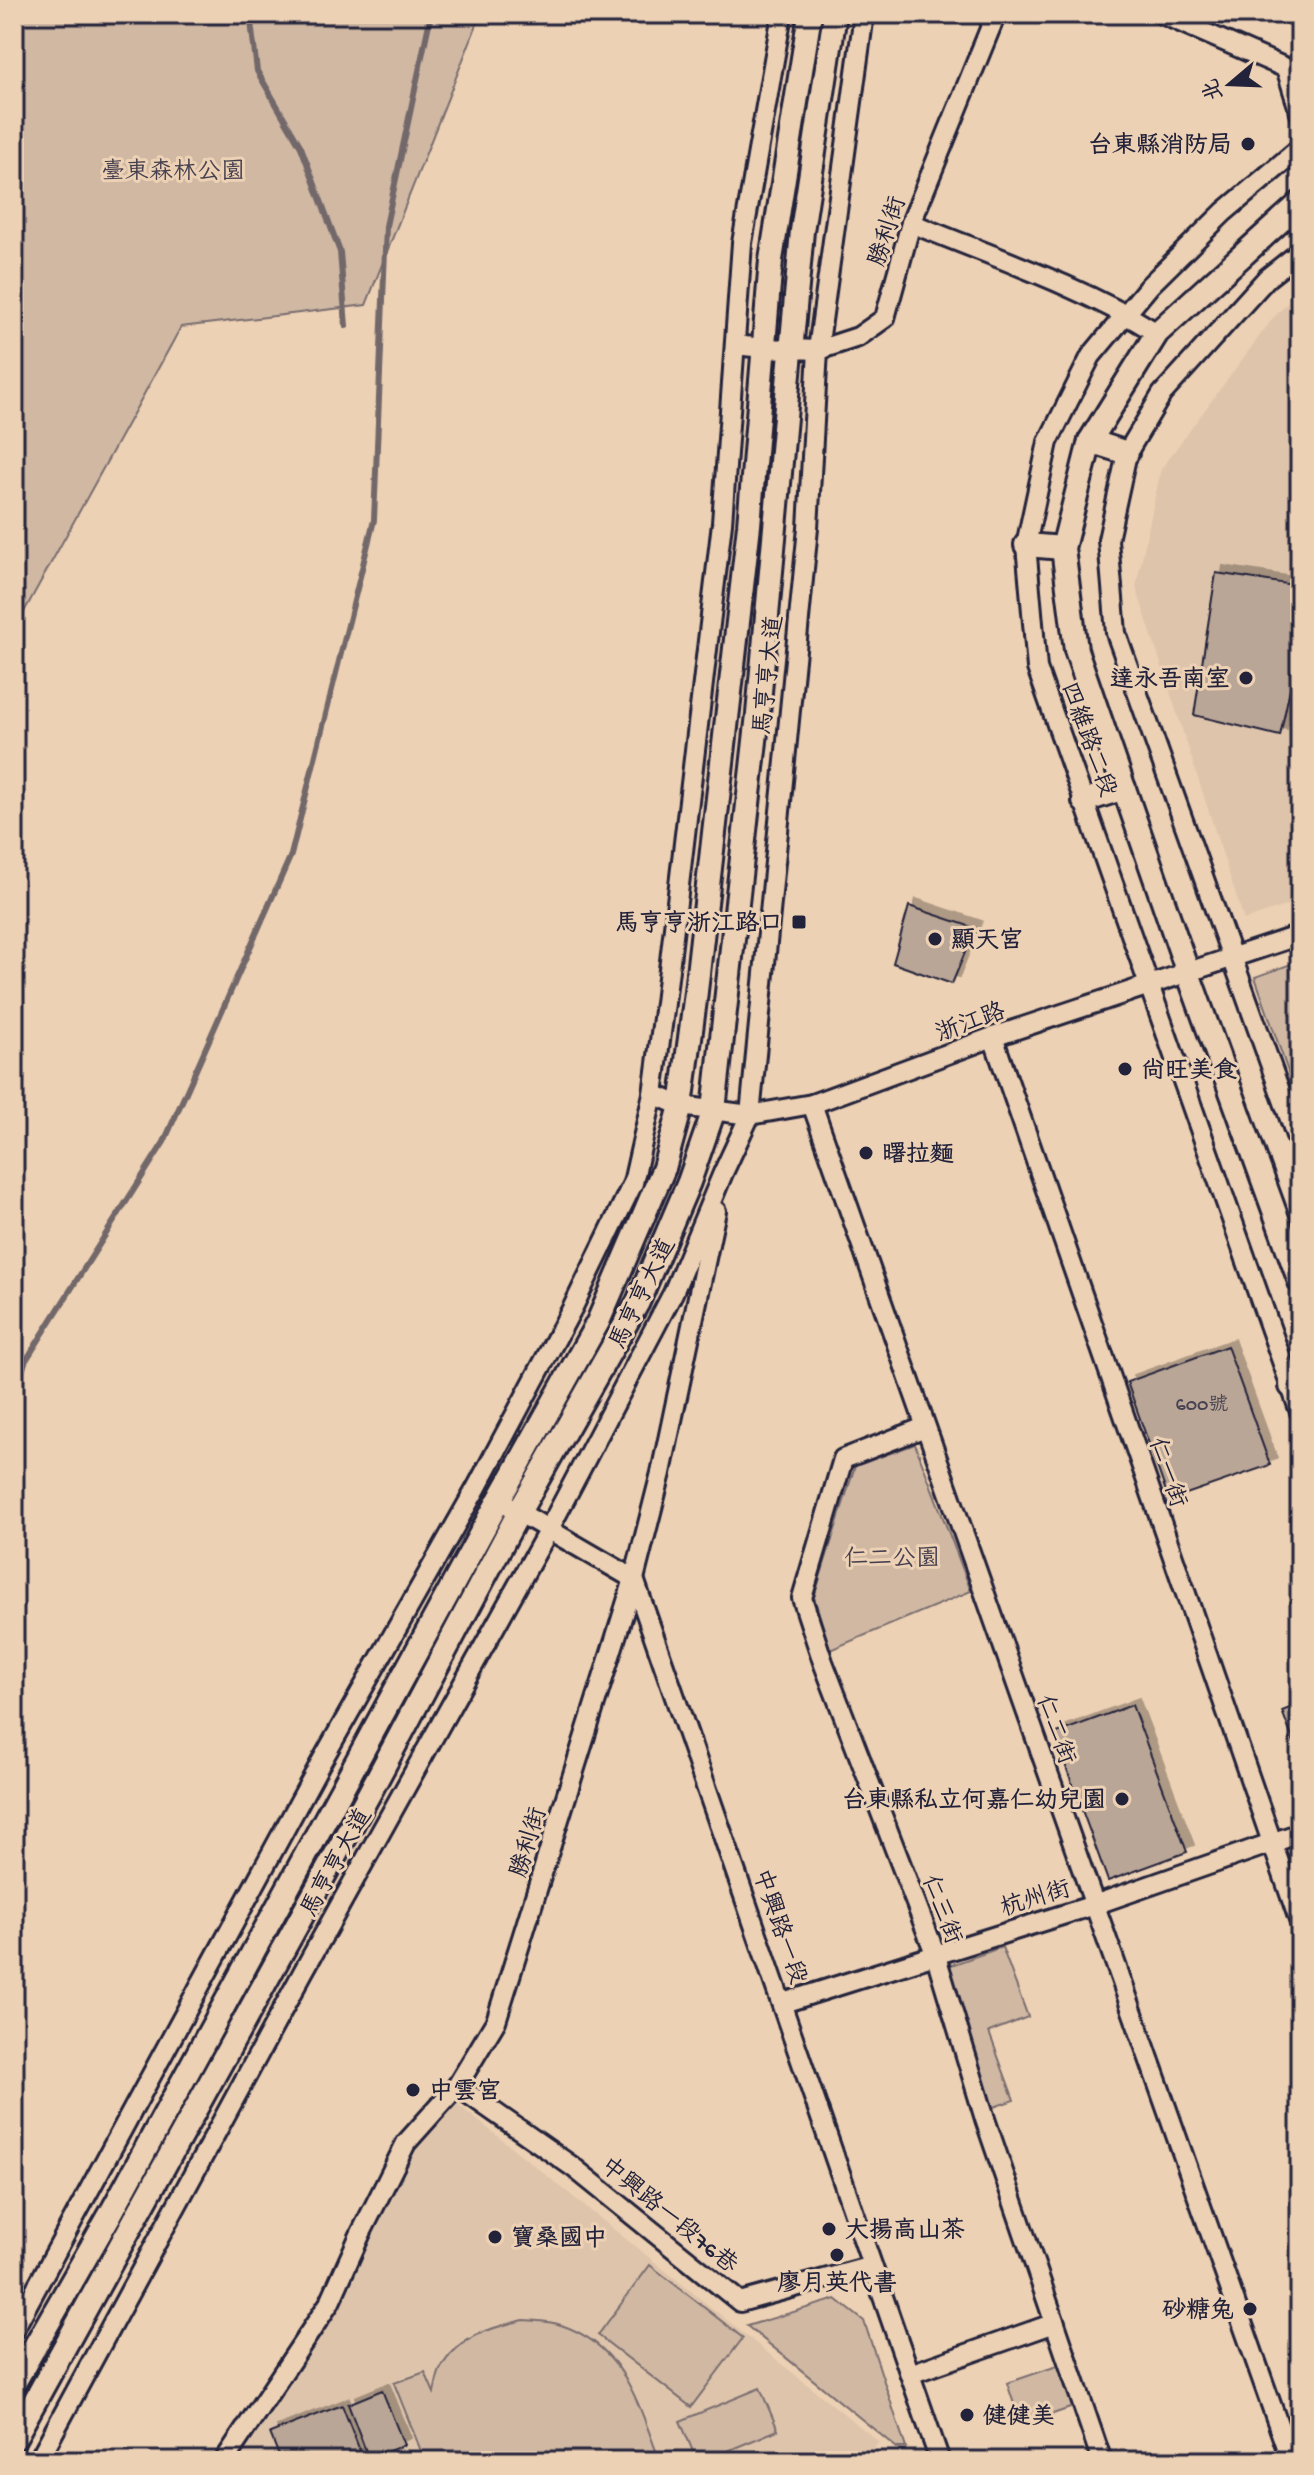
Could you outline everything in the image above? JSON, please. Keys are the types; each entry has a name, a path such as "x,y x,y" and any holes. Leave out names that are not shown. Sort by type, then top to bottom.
{"street":[{"path":"14,2329 320,1764 477,1487 573,1307 633,1183 653,1094 722,523 742,243 782,14"},
{"name":"馬亨亨大道","path":"14,2383 111,2213 598,1322 664,1168 681,1106 749,525 771,260 810,14"},
{"name":"馬亨亨大道","path":"14,2439 369,1794 519,1512 638,1302 689,1182 714,1110 776,527 802,231 835,14"},
{"name":"馬亨亨大道","path":"38,2461 548,1531 673,1293 750,1115 808,528 818,350 864,14"},
{"name":"勝利街","path":"735,345 818,350 858,337 885,318 911,223 996,14"},
{"path":"1164,15 1286,68 1300,113"},
{"name":"四維路二段","path":"1300,148 1224,212 1150,285 1091,356 1048,442 1026,545 1037,668 1295,1384 1300,1412"},
{"name":"四維路二段","path":"1300,203 1157,333 1090,441 1063,548 1076,650 1300,1282"},
{"path":"911,223 1126,314 1157,333"},
{"path":"1300,252 1267,278 1162,394 1127,453 1108,540 1116,633 1300,1147"},
{"path":"1090,441 1127,453"},
{"path":"722,523 749,525"},
{"path":"776,527 808,528"},
{"path":"1026,545 1063,548"},
{"path":"1084,801 1124,788"},
{"path":"683,853 712,854"},
{"path":"743,854 776,857"},
{"name":"浙江路","path":"653,1094 681,1106 750,1115 812,1104 993,1037 1300,935"},
{"name":"仁一街","path":"993,1037 1300,1923"},
{"name":"仁二街","path":"812,1104 1291,2461"},
{"name":"勝利街","path":"224,2461 330,2302 406,2143 457,2086 496,2021 634,1579 664,1457 723,1173"},
{"name":"仁三街","path":"925,1427 843,1459 802,1598 823,1662 935,1953 985,2119 1102,2461"},
{"path":"477,1487 634,1579"},
{"name":"中興路一段","path":"634,1579 940,2461"},
{"name":"杭州街","path":"783,2003 1094,1905 1300,1833"},
{"name":"中興路一段76巷","path":"457,2086 573,2167 740,2302 872,2266"},
{"path":"86,2198 111,2213"},
{"path":"135,2221 160,2236"},
{"path":"910,2374 1055,2323"}],"shaded area":[{"path":"1300,290 1300,901 1244,920 1136,587 1161,469 1273,318"},
{"name":"寶桑國中","path":"455,2102 879,2442 865,2461 239,2461 318,2339 401,2165"}],"green space":[{"name":"臺東森林公園","path":"14,14 481,14 366,305 181,327 14,630"},
{"path":"1300,961 1300,1106 1255,977"},
{"name":"仁二公園","path":"915,1444 971,1591 830,1650 814,1597 855,1466"},
{"path":"1002,1947 1028,2017 989,2032 1014,2100 988,2109 937,1970"},
{"path":"650,2265 743,2338 691,2407 598,2335"},
{"path":"836,2299 864,2321 906,2448 897,2448 747,2326"},
{"path":"524,2320 561,2325 583,2335 615,2362 636,2399 660,2461 425,2461 394,2383 425,2372 434,2393 441,2368 457,2348 488,2330"},
{"path":"1063,2364 1076,2406 1021,2425 1007,2383"},
{"path":"760,2388 778,2430 697,2461 680,2421"}],"building":[{"name":"達永吾南室","path":"1216,573 1300,586 1300,641 1280,736 1194,715"},
{"name":"顯天宮","path":"909,906 975,928 952,984 893,963"},
{"path":"1227,1346 1270,1465 1169,1500 1127,1382"},
{"path":"1300,1704 1300,1759 1282,1711"},
{"name":"台東縣私立何嘉仁幼兒園","path":"1132,1705 1187,1852 1108,1881 1054,1734"},
{"path":"382,2390 404,2445 369,2459 348,2404"},
{"path":"342,2405 364,2461 281,2461 270,2433"}],"waterway":[{"path":"250,14 257,71 301,147 340,252 346,326"},
{"path":"14,1397 25,1362 164,1142 291,855 374,520 386,226 431,14"}],"place":[{"name":"台東縣消防局","path":"1248,144"},
{"name":"達永吾南室","path":"1246,678"},
{"name":"馬亨亨浙江路口","path":"799,922"},
{"name":"顯天宮","path":"935,939"},
{"name":"尚旺美食","path":"1125,1069"},
{"name":"曙拉麵","path":"866,1153"},
{"name":"台東縣私立何嘉仁幼兒園","path":"1122,1799"},
{"name":"中雲宮","path":"413,2090"},
{"name":"大揚高山茶","path":"829,2229"},
{"name":"寶桑國中","path":"495,2237"},
{"name":"廖月英代書","path":"837,2255"},
{"name":"砂糖兔","path":"1250,2309"},
{"name":"健健美","path":"967,2415"}]}
